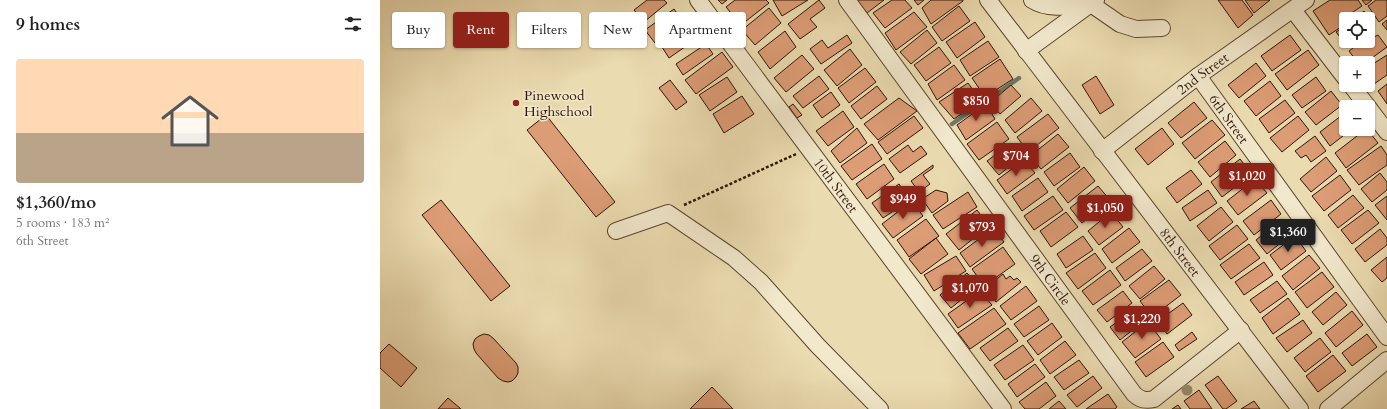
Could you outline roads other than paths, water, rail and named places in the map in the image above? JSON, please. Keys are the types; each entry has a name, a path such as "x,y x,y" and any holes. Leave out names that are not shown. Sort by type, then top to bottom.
{"street":[{"name":"10th Street","path":"698,0 1003,409"},
{"name":"9th Circle","path":"847,0 1134,394 1141,399 1148,401 1154,399 1240,330"},
{"name":"8th Street","path":"988,0 1300,409"},
{"path":"1032,0 1042,5 1092,1 1120,24 1136,29 1162,28"},
{"name":"2nd Street","path":"1102,151 1198,76 1306,0"},
{"path":"1026,51 1092,1"},
{"path":"1293,10 1339,70"},
{"name":"6th Street","path":"1198,76 1387,337"},
{"path":"1356,92 1363,100"},
{"path":"1375,116 1387,132"},
{"path":"616,231 668,213 734,258 761,282 818,346 880,409"},
{"path":"1328,409 1387,360"}],"waterway":[{"path":"952,124 1019,78"}],"place":[{"name":"Pinewood Highschool","path":"516,103"}]}
